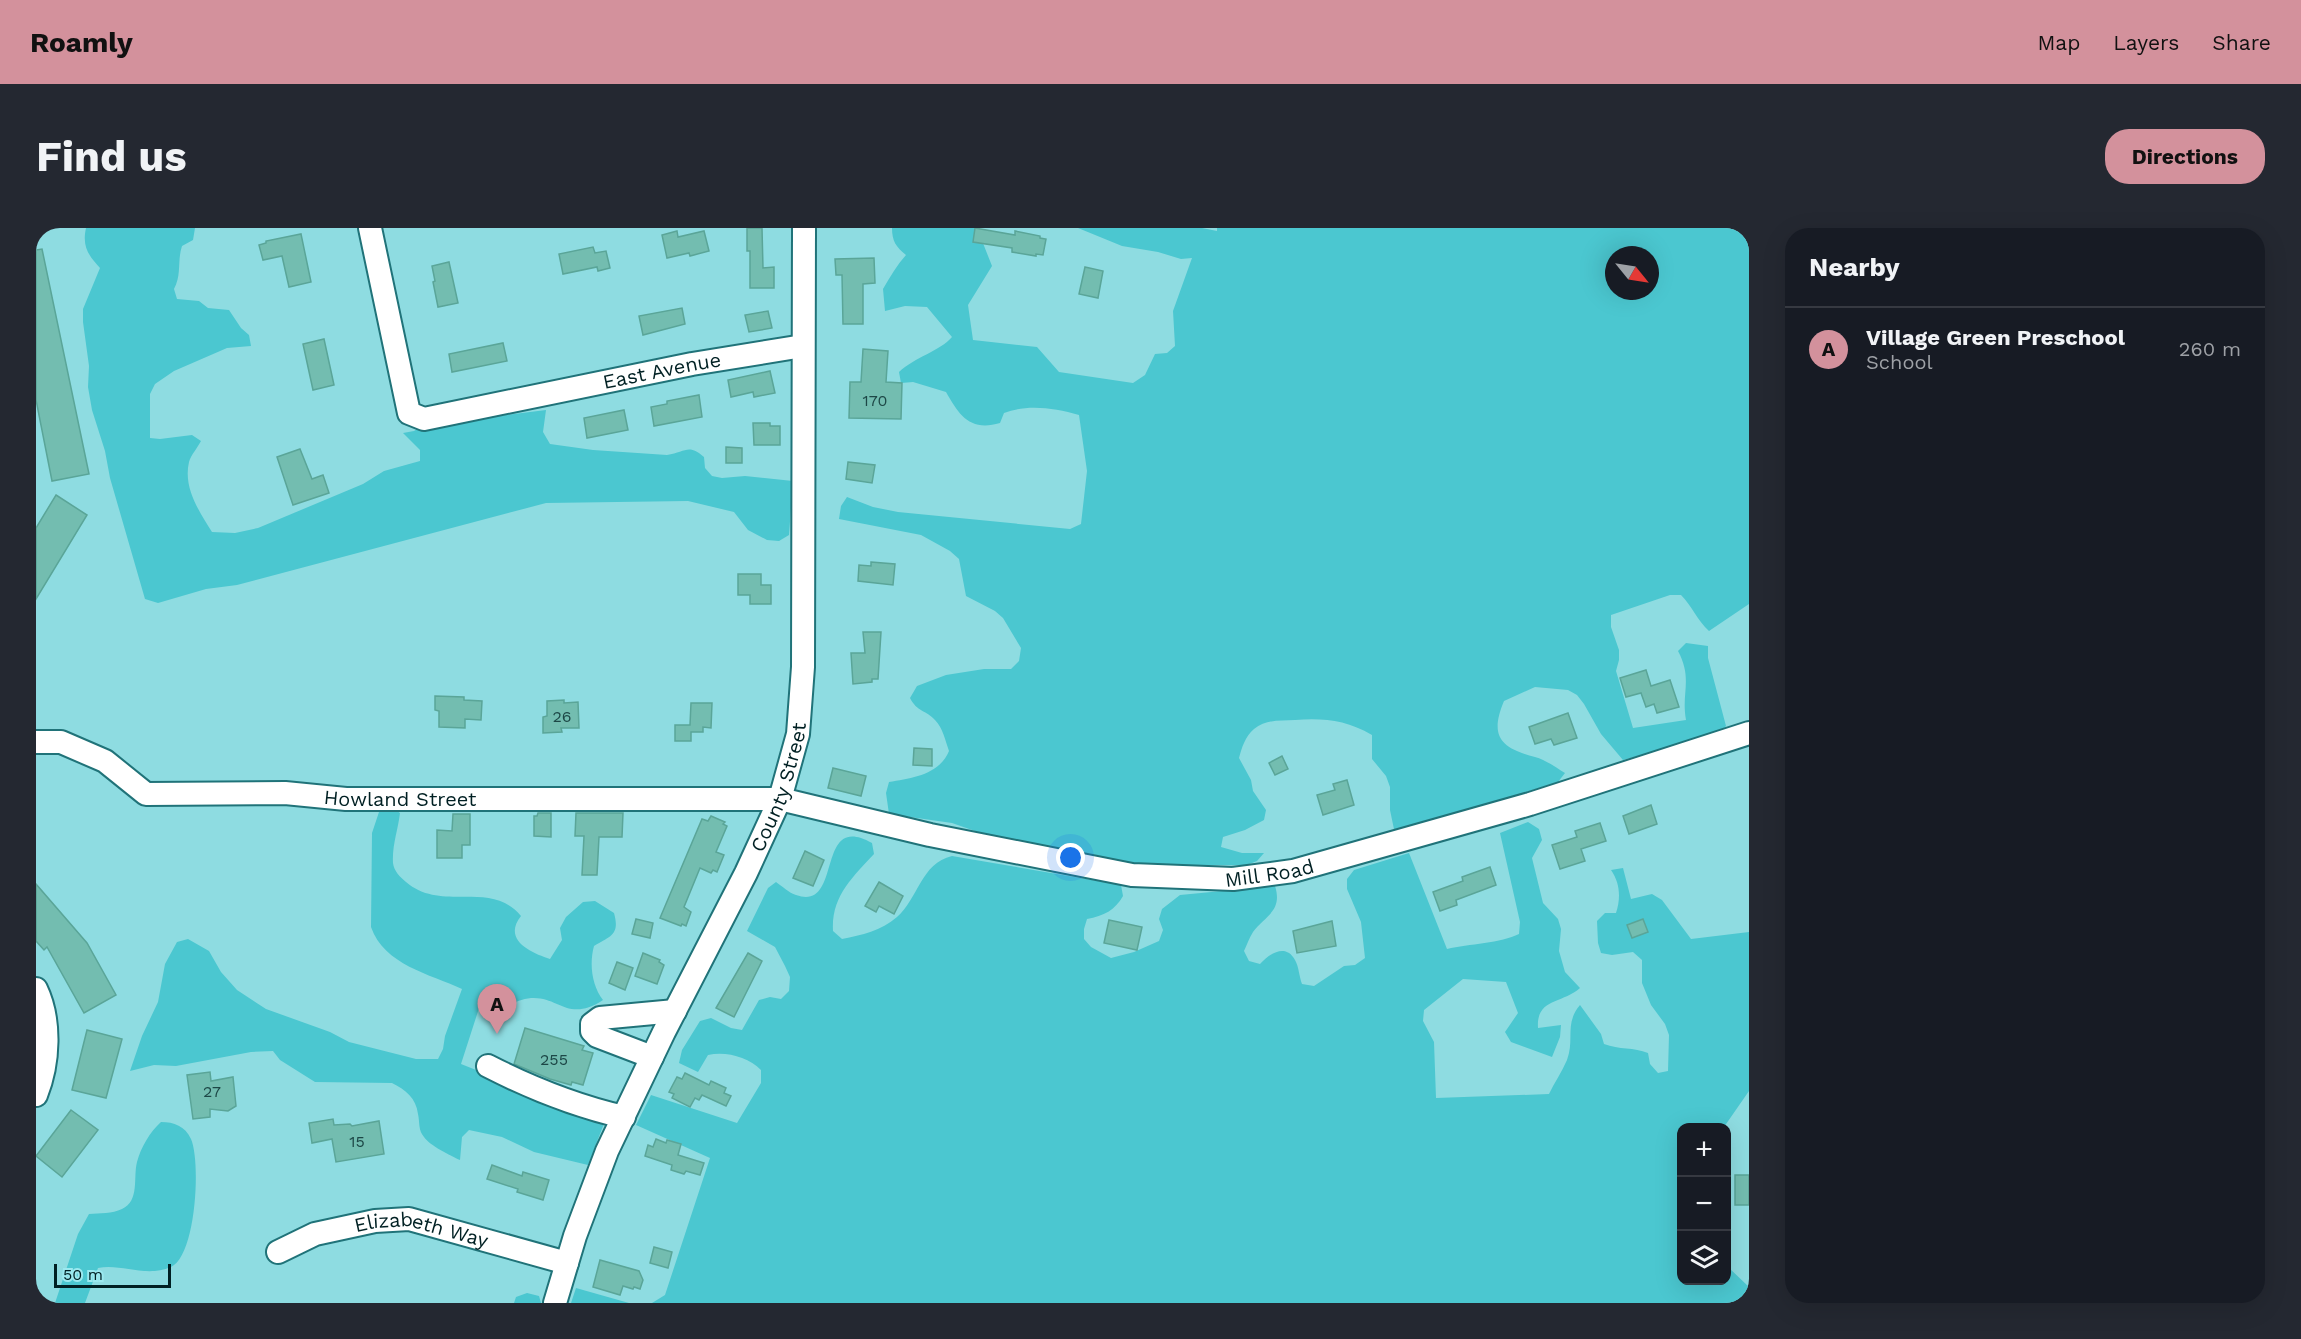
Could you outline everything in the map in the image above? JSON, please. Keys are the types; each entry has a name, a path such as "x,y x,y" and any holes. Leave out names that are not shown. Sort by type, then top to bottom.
{"street":[{"name":"East Avenue","path":"370,228 409,413 424,419 692,364 803,346"},
{"name":"County Street","path":"555,1303 607,1151 675,1011 747,873 780,799 798,734 803,667 804,228"},
{"name":"Mill Road","path":"780,799 930,835 1132,875 1233,879 1293,871 1530,804 1749,733"},
{"name":"Howland Street","path":"36,742 61,742 105,761 146,794 285,794 346,799 780,799"},
{"path":"36,989 42,1002 46,1044 43,1079 36,1095"},
{"path":"652,1057 597,1035 592,1031 592,1024 600,1018 675,1011"},
{"path":"488,1065 513,1079 590,1109 624,1117"},
{"name":"Elizabeth Way","path":"278,1252 315,1234 375,1221 409,1219 567,1263"}],"shaded area":[{"path":"86,228 195,228 193,240 182,246 178,278 174,289 177,299 199,301 208,308 229,310 241,328 249,335 251,346 227,348 174,371 155,384 150,394 150,438 192,435 201,441 189,462 188,481 193,499 212,532 235,533 258,528 363,484 384,471 420,461 420,450 403,433 414,431 424,425 546,410 543,432 550,444 593,450 667,455 690,449 704,457 705,468 712,476 722,478 745,476 793,481 789,535 779,541 767,540 748,530 734,512 688,501 546,503 237,585 206,589 158,603 145,599 110,478 88,387 89,366 83,309 100,268 87,250"},
{"path":"892,228 977,228 992,266 968,305 973,340 1037,347 1059,372 1133,383 1145,375 1155,354 1167,353 1175,346 1173,311 1192,258 1181,259 1158,252 1122,246 1078,228 1202,228 1217,231 1217,228 1749,228 1749,604 1709,631 1681,595 1670,595 1611,615 1611,627 1619,650 1616,671 1633,728 1686,720 1686,678 1678,651 1686,643 1708,646 1708,658 1726,726 1719,734 1623,760 1601,734 1577,695 1568,690 1535,687 1504,701 1498,732 1506,745 1514,750 1543,760 1565,773 1558,782 1395,834 1390,810 1390,787 1386,776 1372,759 1372,735 1344,723 1325,720 1268,722 1251,732 1244,742 1239,758 1251,780 1253,791 1266,810 1264,820 1245,830 1223,837 1221,847 1242,853 1264,853 1257,861 1247,865 1139,865 1092,854 998,839 952,823 889,814 886,793 889,782 915,777 932,770 939,765 949,751 938,723 916,706 910,698 917,686 946,675 984,669 1011,669 1019,661 1021,648 1003,618 995,611 966,596 959,559 950,551 921,535 839,519 841,506 847,497 873,507 898,512 1070,529 1081,524 1087,471 1079,415 1051,409 1022,409 1004,413 1000,423 981,425 967,420 946,392 913,382 901,383 899,372 952,337 927,307 905,306 885,311 883,289 906,255 895,243"},
{"path":"391,807 400,813 393,863 402,878 420,891 435,895 495,899 509,905 521,916 516,924 517,939 535,953 550,959 562,940 560,928 566,917 583,902 595,901 614,913 616,926 613,934 594,946 592,953 594,982 603,1000 581,1009 564,1007 541,998 524,999 500,1007 481,1002 461,1064 605,1121 588,1165 534,1152 502,1137 469,1130 462,1137 460,1160 440,1150 427,1140 421,1132 415,1103 406,1092 392,1083 315,1082 280,1060 273,1051 251,1052 176,1066 154,1065 130,1071 142,1036 158,1002 165,964 177,942 188,939 209,951 221,972 237,990 266,1009 330,1032 349,1042 416,1059 438,1059 462,989 409,967 397,959 377,940 371,927 372,833 379,812"},
{"path":"1528,822 1539,829 1542,840 1532,858 1543,903 1558,919 1561,929 1559,951 1565,972 1580,988 1546,1006 1538,1018 1538,1028 1561,1025 1560,1037 1552,1057 1511,1042 1505,1032 1518,1013 1506,982 1463,979 1424,1010 1423,1021 1434,1042 1436,1098 1549,1094 1567,1060 1572,1019 1580,1005 1601,1034 1604,1044 1648,1053 1650,1064 1658,1073 1668,1071 1669,1035 1665,1024 1651,1005 1642,983 1642,960 1633,952 1612,955 1601,953 1598,943 1597,921 1605,913 1616,913 1619,902 1618,885 1611,870 1623,868 1631,899 1652,894 1662,900 1691,939 1749,932 1749,1091 1727,1123 1677,1123 1677,1285 1731,1285 1731,1270 1749,1287 1749,1303 652,1303 665,1295 710,1158 636,1125 651,1095 737,1123 761,1083 761,1070 743,1058 715,1054 708,1055 698,1072 679,1063 682,1050 700,1021 711,1018 731,1028 742,1030 759,1000 770,997 781,999 789,991 790,977 775,947 747,931 768,888 776,882 796,895 811,896 820,889 835,849 842,840 854,836 872,843 874,854 845,888 836,907 833,931 842,939 871,932 891,922 910,901 933,866 952,856 1121,885 1123,896 1113,909 1087,919 1084,929 1084,939 1091,947 1111,958 1134,952 1159,941 1163,930 1159,919 1162,909 1180,895 1275,886 1277,901 1275,907 1253,932 1244,951 1249,961 1260,964 1273,953 1287,952 1296,963 1302,984 1314,986 1344,966 1355,965 1365,958 1361,922 1347,889 1347,879 1354,870 1409,853 1447,949 1519,934 1520,922 1500,833"},
{"path":"161,1122 175,1124 182,1128 189,1135 194,1151 196,1187 194,1208 186,1246 179,1259 171,1267 152,1271 115,1267 98,1268 85,1303 55,1303 78,1234 89,1214 114,1212 128,1205 134,1195 136,1168 141,1151"},
{"path":"576,1288 629,1303 571,1303"},
{"path":"527,1293 539,1296 541,1303 514,1303 516,1297"}],"building":[{"path":"747,228 762,228 763,268 774,267 774,288 750,288 750,251 747,251"},
{"path":"975,228 1015,235 1015,231 1040,236 1046,239 1043,255 1012,252 1012,248 973,242"},
{"path":"677,231 678,237 704,231 709,251 690,256 689,253 667,258 662,235"},
{"path":"301,234 311,282 289,287 282,256 263,260 259,245 266,241"},
{"path":"593,247 595,253 606,251 610,268 598,271 597,267 563,274 559,254"},
{"path":"42,249 89,474 52,481 36,400 36,250"},
{"path":"874,258 875,283 863,284 863,324 843,324 842,275 836,275 835,259"},
{"path":"449,262 458,303 438,307 432,266"},
{"path":"1085,267 1103,271 1098,298 1079,294"},
{"path":"682,308 685,324 643,335 639,316"},
{"path":"768,311 772,328 749,332 745,315"},
{"path":"324,339 334,385 313,390 303,344"},
{"path":"503,343 507,361 452,372 449,354"},
{"path":"863,349 888,351 886,382 902,383 901,419 849,418 850,382 861,382"},
{"path":"770,371 775,393 754,397 753,392 731,397 728,380"},
{"path":"699,395 702,417 654,426 651,407 667,404 667,401"},
{"path":"624,410 628,430 587,438 584,418"},
{"path":"753,423 770,423 770,426 780,426 780,445 754,445"},
{"path":"726,447 742,448 742,463 726,463"},
{"path":"300,449 312,479 323,475 329,493 293,505 277,457"},
{"path":"848,462 875,465 872,483 846,479"},
{"path":"56,495 87,515 36,599 36,528"},
{"path":"871,562 895,564 893,585 858,581 859,565 871,566"},
{"path":"738,574 761,574 761,585 771,585 771,604 750,604 750,595 738,595"},
{"path":"863,632 881,632 878,679 853,684 851,653 865,653"},
{"path":"1646,670 1651,686 1670,680 1679,707 1657,713 1654,704 1646,707 1641,693 1626,697 1620,678"},
{"path":"435,696 464,697 464,700 482,701 481,720 465,719 465,728 439,727 439,711 435,710"},
{"path":"564,700 564,703 578,702 579,728 561,728 562,732 543,733 543,717 547,716 547,701"},
{"path":"691,703 712,703 711,728 703,727 703,732 691,732 691,741 675,741 675,725 690,725"},
{"path":"1568,713 1577,738 1554,745 1551,739 1535,744 1529,727"},
{"path":"914,748 932,749 932,766 913,765"},
{"path":"1282,756 1288,769 1275,775 1269,763"},
{"path":"833,768 866,776 861,796 828,788"},
{"path":"1347,780 1354,805 1323,815 1317,795 1335,790 1333,784"},
{"path":"1651,805 1657,824 1629,834 1623,816"},
{"path":"538,813 551,813 551,837 534,836 534,816"},
{"path":"576,813 623,813 622,837 599,837 597,875 582,875 584,836 575,836"},
{"path":"453,814 470,814 470,845 462,845 462,858 437,858 437,830 452,831"},
{"path":"711,816 725,822 723,824 727,826 716,852 724,855 717,872 713,870 711,873 700,868 684,907 691,912 686,926 660,918 702,819 708,821"},
{"path":"1600,823 1606,841 1581,849 1585,861 1560,869 1552,845 1577,837 1575,831"},
{"path":"805,851 824,860 813,886 793,878"},
{"path":"1490,867 1496,885 1456,900 1457,905 1440,911 1433,892 1463,881 1462,877"},
{"path":"879,882 903,896 894,914 879,906 876,912 865,906"},
{"path":"36,884 87,943 116,995 84,1013 47,947 44,950 36,941"},
{"path":"636,919 653,923 650,938 632,934"},
{"path":"1643,919 1648,932 1632,938 1627,925"},
{"path":"1109,920 1142,927 1137,950 1104,943"},
{"path":"1332,921 1336,946 1297,953 1293,931"},
{"path":"643,953 660,960 659,962 664,965 657,984 635,976"},
{"path":"748,953 762,961 734,1017 716,1008"},
{"path":"617,962 633,968 625,990 609,983"},
{"path":"525,1028 584,1046 582,1050 593,1053 583,1085 572,1082 571,1085 550,1079 514,1064"},
{"path":"87,1030 122,1039 106,1098 72,1090"},
{"path":"210,1072 211,1081 233,1077 236,1106 228,1111 210,1109 210,1117 193,1119 187,1075"},
{"path":"685,1073 709,1085 711,1081 726,1088 724,1093 731,1096 726,1106 702,1095 699,1100 695,1098 690,1107 672,1098 674,1094 669,1092 677,1077 682,1079"},
{"path":"71,1110 98,1130 62,1177 36,1156"},
{"path":"333,1119 334,1125 350,1124 352,1126 379,1121 384,1154 336,1162 332,1139 312,1143 309,1123"},
{"path":"656,1139 666,1143 667,1140 681,1144 678,1155 704,1163 700,1175 671,1170 672,1165 645,1156 648,1145 653,1147"},
{"path":"492,1165 522,1176 523,1172 549,1180 543,1200 487,1179"},
{"path":"1735,1175 1749,1175 1749,1205 1735,1205"},
{"path":"654,1247 672,1252 668,1268 650,1263"},
{"path":"600,1260 639,1271 643,1280 640,1289 623,1286 620,1295 593,1287"}],"place":[{"name":"Village Green Preschool","path":"497,1034"}]}
